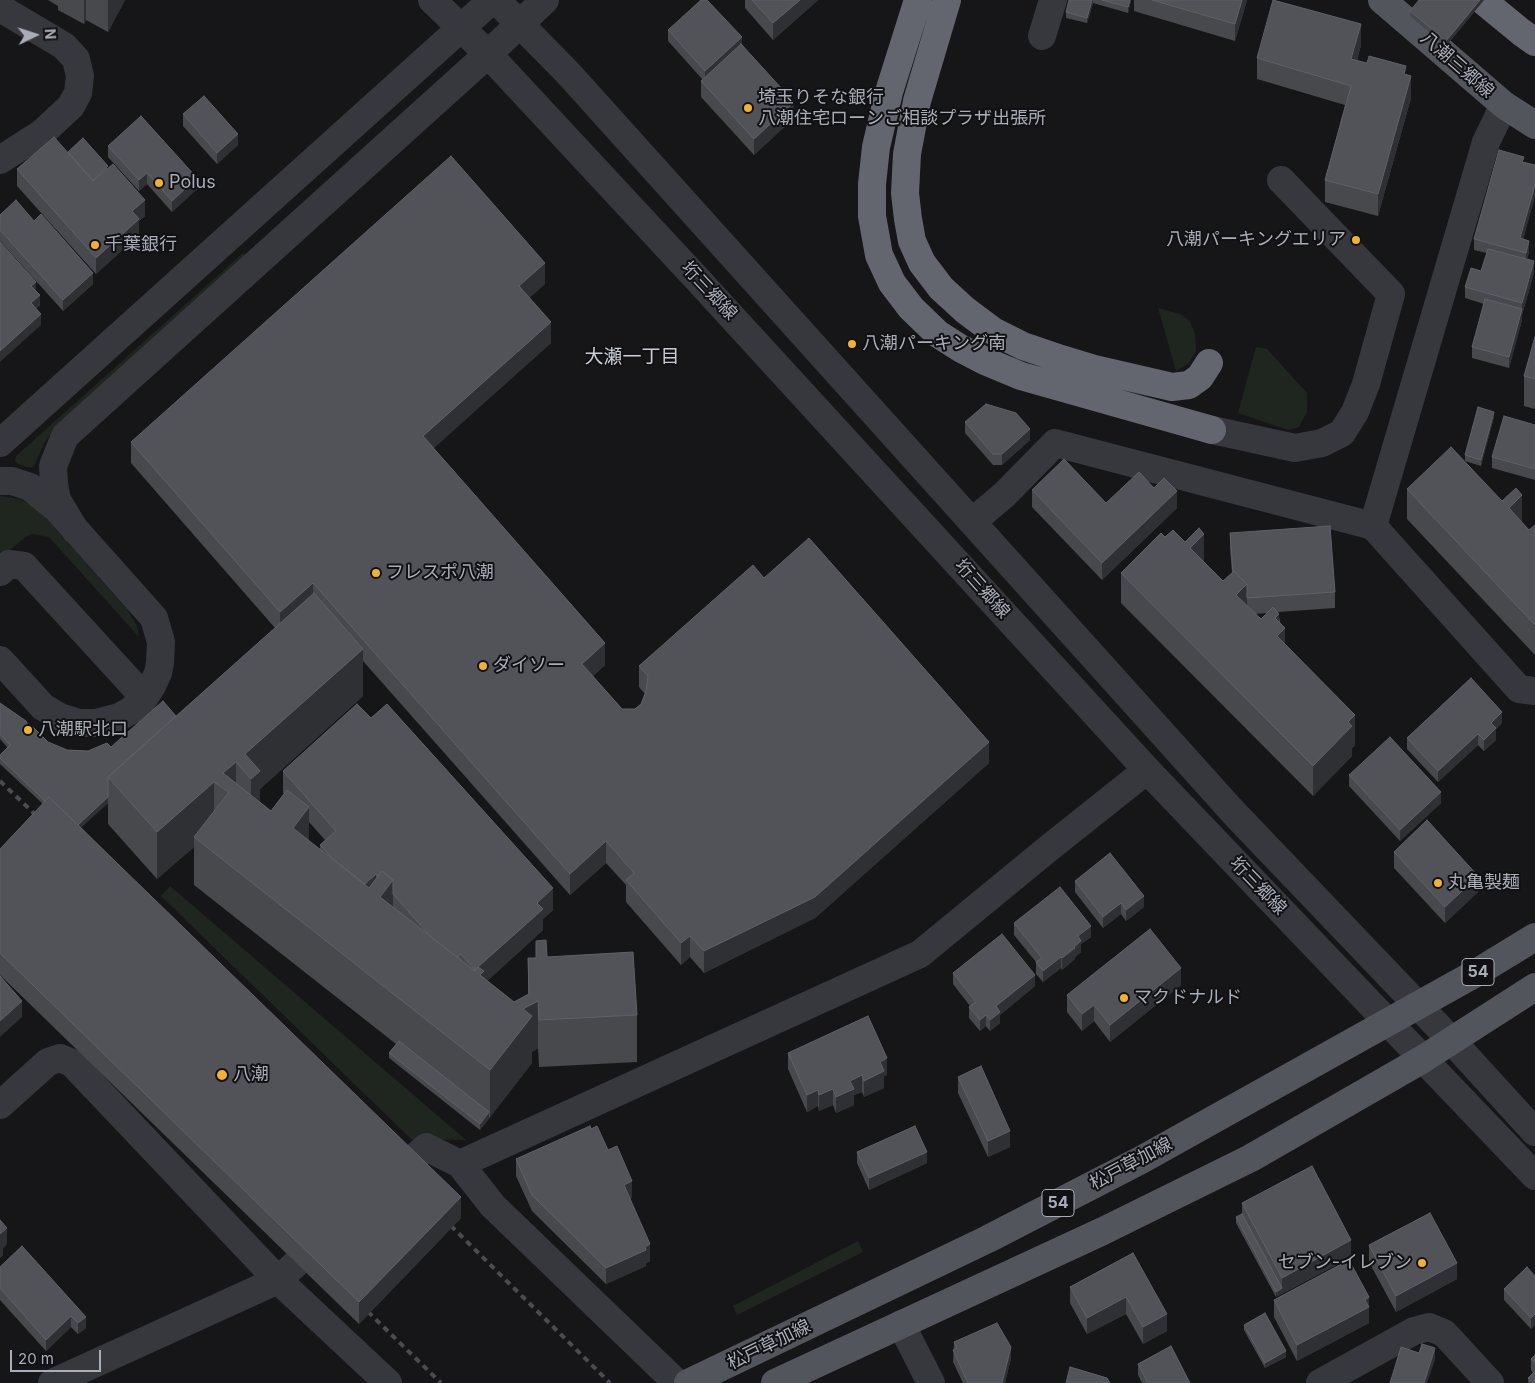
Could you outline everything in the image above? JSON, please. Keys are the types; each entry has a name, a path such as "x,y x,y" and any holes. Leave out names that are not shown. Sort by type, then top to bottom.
{"highway":[{"path":"918,0 889,92 876,147 872,184 872,216 879,255 892,283 911,308 938,334 960,348 1021,376 1212,430"},
{"path":"947,0 918,101 907,154 905,193 912,240 922,263 941,288 965,310 993,331 1023,346 1094,369 1172,388 1189,385 1200,377 1209,363"},
{"path":"1482,0 1535,42"}],"main road":[{"name":"八潮三郷線","path":"1382,0 1504,105 1535,125"},
{"name":"松戸草加線","path":"688,1383 988,1239 1140,1160 1418,1006 1535,937"},
{"name":"松戸草加線","path":"775,1383 1103,1231 1251,1158 1423,1059 1535,987"}],"street":[{"name":"垳三郷線","path":"432,0 488,54 700,280 1147,770 1535,1176"},
{"path":"0,443 492,0"},
{"name":"垳三郷線","path":"496,0 568,73 1234,813 1452,1041 1535,1132"},
{"path":"75,530 57,500 54,484 53,466 65,436 488,54 545,0"},
{"path":"1042,36 1053,0"},
{"path":"0,8 64,46 76,59 80,76 78,93 71,106 42,132 0,160"},
{"path":"1373,526 1486,142 1504,105"},
{"path":"1212,430 1295,448 1322,443 1342,433 1355,412 1366,384 1390,294 1281,180"},
{"path":"973,522 1004,495 1055,443 1373,526 1518,689 1535,691"},
{"path":"0,481 12,480 30,487 56,508 154,618 161,642 160,662 152,686 144,697 130,711 110,720 96,723 79,723 60,717 43,707 0,660"},
{"path":"0,572 9,564 24,566 144,697"},
{"path":"460,1164 920,954 1147,770"},
{"path":"0,1105 48,1062 60,1058 72,1063 278,1280 388,1383"},
{"path":"370,1198 426,1147 460,1164 493,1206 677,1383"},
{"path":"52,1383 278,1280 343,1222"},
{"path":"901,1324 931,1383"},
{"path":"1320,1383 1414,1331 1429,1327 1444,1333 1490,1383"}],"shaded area":[{"path":"243,253 246,257 53,431 44,443 33,467 18,464 15,461 16,456"},
{"path":"1158,308 1180,314 1190,321 1195,334 1196,351 1189,363 1176,371"},
{"path":"1256,347 1267,349 1307,393 1307,412 1299,427 1288,430 1238,413"},
{"path":"0,496 20,499 38,509 127,609 137,626 139,637 49,537 32,534 25,537 0,559"},
{"path":"170,886 466,1140 411,1139 161,896"},
{"path":"858,1241 863,1252 737,1315 733,1306"}],"building":[{"path":"701,0 707,0 742,37 705,71 668,30"},
{"path":"752,0 800,0 773,23"},
{"path":"1069,0 1092,0 1087,18 1066,12"},
{"path":"1102,0 1130,0 1128,7"},
{"path":"1152,0 1242,0 1235,24"},
{"path":"1273,0 1361,24 1351,59 1367,63 1369,56 1406,66 1404,74 1411,76 1378,194 1325,180 1351,86 1257,58"},
{"path":"1419,0 1480,0 1446,41 1410,11"},
{"name":"埼玉りそな銀行 八潮住宅ローンご相談プラザ出張所","path":"741,44 794,102 754,139 701,81"},
{"path":"204,96 238,134 217,153 183,114"},
{"path":"141,116 197,178 172,201 147,173 139,180 108,146"},
{"path":"54,137 93,181 113,164 145,200 132,211 139,219 96,258 17,169"},
{"path":"83,138 108,166 93,180 68,152"},
{"path":"1499,150 1524,157 1522,162 1535,165 1535,185 1520,238 1529,241 1526,253 1474,239"},
{"name":"フレスポ八潮","path":"451,156 545,263 519,286 551,322 423,436 605,643 582,664 622,709 635,709 641,704 646,691 648,676 639,666 753,565 764,578 809,538 989,742 815,897 704,951 690,936 681,943 626,880 634,873 606,841 570,874 313,583 280,612 131,442"},
{"path":"16,200 34,221 41,214 93,273 63,300 0,230 0,215"},
{"path":"0,242 36,282 31,286 40,295 31,303 41,314 0,351"},
{"path":"1488,249 1534,261 1522,303 1465,287 1471,268 1481,271"},
{"path":"1485,299 1522,309 1509,357 1472,347"},
{"path":"1535,337 1535,379 1524,376"},
{"path":"986,404 1016,413 1030,429 1002,454 993,454 965,422"},
{"path":"1478,407 1494,412 1481,460 1465,455"},
{"path":"1504,416 1535,425 1535,469 1492,457"},
{"path":"1451,447 1502,501 1516,488 1522,495 1509,508 1529,530 1535,525 1535,625 1407,489"},
{"path":"1064,459 1106,503 1139,472 1154,488 1164,478 1177,491 1102,563 1032,490"},
{"path":"1330,526 1335,592 1247,598 1247,584 1233,572 1230,533"},
{"path":"1199,528 1204,534 1190,548 1223,581 1234,571 1247,584 1236,595 1261,619 1273,607 1279,614 1275,618 1285,628 1277,636 1355,715 1348,722 1352,726 1313,766 1121,573 1161,533 1165,537 1173,530 1185,542"},
{"path":"314,593 363,649 245,754 260,771 251,779 236,762 223,773 271,811 287,790 309,807 293,828 369,888 382,871 393,880 380,897 475,971 478,967 484,971 480,975 514,1002 529,994 528,958 536,958 536,941 546,940 547,957 633,952 637,1015 539,1020 538,1001 523,1009 532,1016 490,1070 194,837 229,792 214,782 157,832 108,777"},
{"path":"1471,678 1502,712 1491,723 1496,728 1484,740 1478,734 1438,771 1407,738"},
{"path":"163,701 176,716 108,777 108,797 78,825 49,797 45,801 0,758 0,755 10,745 0,734 0,703 26,721 29,728 32,726 48,742 67,750 88,751 107,743 111,747"},
{"path":"357,704 371,718 387,704 553,888 537,903 543,909 475,970 461,954 457,957 432,938 393,894 393,880 382,871 378,877 376,874 365,884 333,859 320,845 336,831 283,771"},
{"path":"1390,737 1441,792 1400,830 1349,775"},
{"path":"49,797 461,1197 359,1302 0,953 0,849"},
{"path":"1427,820 1478,876 1445,907 1394,852"},
{"path":"1110,853 1144,896 1126,910 1121,903 1103,917 1075,881"},
{"path":"1060,887 1091,926 1078,936 1081,941 1075,948 1043,971 1036,962 1042,958 1014,923"},
{"name":"マクドナルド","path":"1150,929 1181,968 1110,1025 1094,1005 1082,1014 1067,995"},
{"path":"1002,934 1035,975 996,1006 1000,1012 990,1020 986,1015 980,1020 969,1007 976,1002 953,973"},
{"path":"0,976 22,1001 0,1021"},
{"path":"868,1016 887,1058 880,1062 884,1071 864,1081 862,1075 850,1081 854,1089 836,1097 833,1089 819,1095 818,1090 807,1095 788,1053"},
{"path":"399,1041 489,1112 480,1124 389,1053"},
{"path":"981,1066 1010,1131 988,1141 958,1077"},
{"path":"590,1126 591,1129 597,1126 608,1150 617,1146 632,1181 624,1185 650,1244 645,1247 646,1250 606,1268 532,1195 516,1159"},
{"path":"915,1126 927,1152 869,1178 857,1152"},
{"path":"1312,1166 1351,1240 1282,1278 1242,1203"},
{"path":"1430,1213 1457,1263 1396,1296 1369,1245"},
{"path":"1242,1214 1282,1288 1276,1292 1236,1217"},
{"path":"0,1220 7,1228 0,1234"},
{"path":"22,1246 86,1317 78,1323 71,1316 46,1340 0,1288 0,1267"},
{"path":"1133,1253 1167,1314 1143,1327 1126,1297 1087,1318 1070,1287"},
{"path":"1349,1260 1369,1297 1365,1300 1369,1307 1297,1345 1274,1300"},
{"path":"1527,1267 1535,1276 1535,1314 1531,1318 1504,1289"},
{"path":"1265,1313 1286,1351 1265,1363 1244,1325"},
{"path":"997,1323 1011,1347 1002,1383 968,1383 953,1350 957,1348 954,1342"},
{"path":"1422,1344 1435,1348 1424,1383 1390,1383 1401,1347 1419,1353"},
{"path":"1171,1346 1190,1383 1148,1383 1138,1364"},
{"path":"1535,1355 1535,1363 1531,1359"},
{"path":"1070,1367 1107,1378 1110,1383 1066,1383"},
{"path":"1535,1371 1535,1383 1533,1383 1528,1378"}],"railway":[{"path":"0,781 43,822"},
{"path":"443,1218 610,1383"},
{"path":"360,1304 441,1383"}],"place":[{"name":"埼玉りそな銀行 八潮住宅ローンご相談プラザ出張所","path":"748,108"},
{"name":"Polus","path":"159,183"},
{"name":"八潮パーキングエリア","path":"1356,240"},
{"name":"千葉銀行","path":"95,245"},
{"name":"八潮パーキング南","path":"852,344"},
{"name":"フレスポ八潮","path":"376,573"},
{"name":"ダイソー","path":"483,666"},
{"name":"八潮駅北口","path":"28,730"},
{"name":"丸亀製麺","path":"1438,883"},
{"name":"マクドナルド","path":"1124,998"},
{"name":"八潮","path":"222,1075"},
{"name":"セブン-イレブン","path":"1422,1263"}],"district":[{"name":"大瀬一丁目","path":"632,357"}]}
